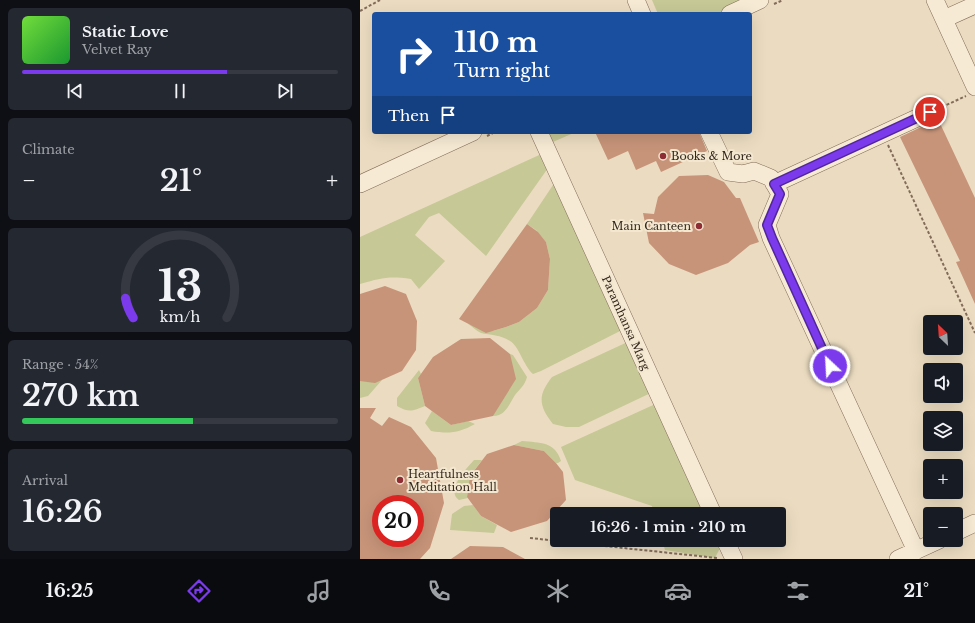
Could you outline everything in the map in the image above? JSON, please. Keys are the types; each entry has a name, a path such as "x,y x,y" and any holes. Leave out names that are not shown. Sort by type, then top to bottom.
{"lane":[{"path":"636,0 641,12"},
{"path":"646,0 651,12"},
{"path":"734,12 760,0"},
{"path":"935,0 972,91"},
{"path":"944,19 975,5"},
{"path":"774,184 930,112"},
{"path":"360,184 470,134"},
{"name":"Paramhansa Marg","path":"541,134 710,507"},
{"path":"710,134 728,172 743,174 754,171 771,178 780,194 767,225 916,551"},
{"path":"963,529 975,523"},
{"path":"725,547 726,559"},
{"path":"898,559 924,547"}],"path":[{"path":"360,11 380,0"},
{"path":"930,112 972,91"},
{"path":"883,134 975,333"},
{"path":"530,538 726,559"}],"green space":[{"path":"652,0 747,0 720,12 657,12"},
{"path":"540,134 571,134 546,145"},
{"path":"548,151 553,161 486,256 439,213 429,217 415,235 445,261 419,289 411,279 403,278 385,278 360,284 360,237"},
{"path":"559,176 628,327 533,374 526,366 513,343 499,336 481,333 468,324 493,331 519,322 537,308 548,290 550,259 546,242 536,230 527,224"},
{"path":"634,339 657,390 579,427 566,427 553,424 545,412 542,401 544,390 552,377"},
{"path":"510,354 513,355 527,377 524,385 515,395 507,409 501,414 493,416"},
{"path":"419,370 421,374 418,378 425,406 417,409 405,410 397,406 397,398"},
{"path":"382,380 368,396 360,398 360,381"},
{"path":"662,401 710,507 652,507 575,480 561,447"},
{"path":"432,411 451,425 468,421 475,424 454,432 431,431 425,423"},
{"path":"522,441 541,443 551,446 558,454 561,461 556,463 544,451 514,445"},
{"path":"474,460 482,460 470,476 468,498 459,500 455,496 454,491 456,485 462,474"},
{"path":"473,505 481,516 497,525 494,533 450,530 452,514 464,506"},
{"path":"664,547 720,547 715,558 665,550"}],"building":[{"path":"938,119 975,198 975,304 956,262 960,261 900,137"},
{"name":"Books & More","path":"596,134 700,134 707,151 661,172 656,161 636,170 628,151 608,160"},
{"name":"Main Canteen","path":"708,175 724,182 736,198 740,198 759,242 750,245 728,263 696,275 669,264 649,243 643,213 654,214 658,197 679,176"},
{"path":"527,224 538,232 546,242 550,259 548,290 537,308 519,322 486,333 459,319"},
{"path":"385,286 406,294 417,321 416,350 402,371 375,383 360,381 360,294"},
{"path":"490,338 510,354 516,379 493,416 451,425 425,406 418,378 433,357 461,339"},
{"name":"Heartfulness Meditation Hall","path":"360,408 376,408 370,418 382,426 389,417 411,427 436,458 444,503 430,548 420,559 360,559"},
{"path":"514,445 544,451 563,472 566,500 560,507 550,507 550,518 547,521 511,532 481,516 467,497 470,476 487,454"},
{"path":"470,546 503,547 525,559 451,559"}],"place":[{"name":"Books & More","path":"663,156"},
{"name":"Main Canteen","path":"699,226"},
{"name":"Heartfulness Meditation Hall","path":"400,480"}],"route":[{"path":"830,366 767,225 780,194 774,184 930,112"}]}
